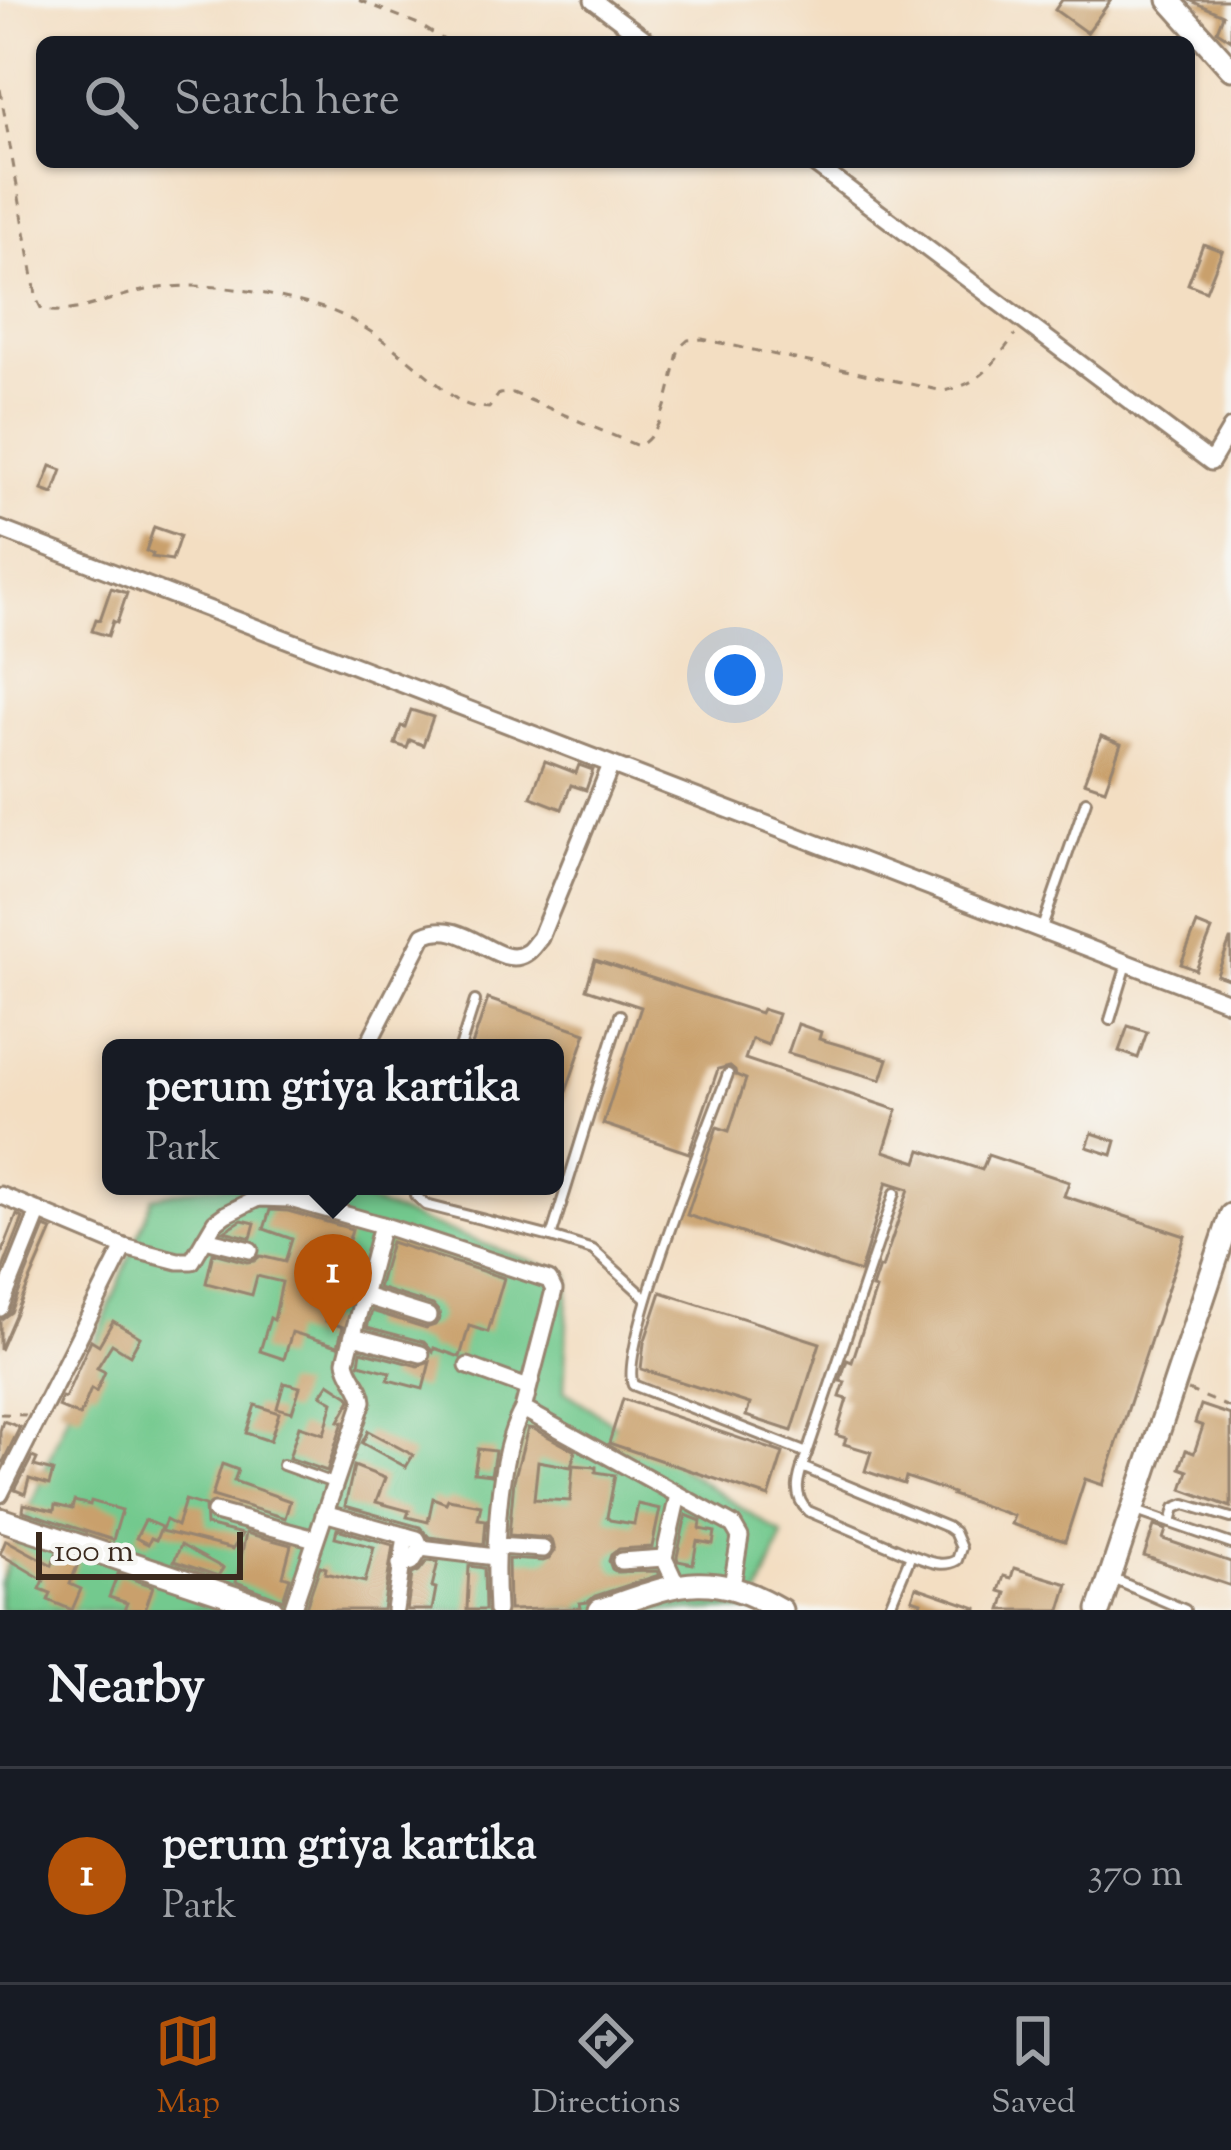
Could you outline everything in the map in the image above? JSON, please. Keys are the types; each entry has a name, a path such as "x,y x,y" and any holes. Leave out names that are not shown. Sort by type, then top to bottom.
{"street":[{"path":"592,0 641,36"},
{"path":"1169,0 1193,36"},
{"path":"1199,45 1231,69"},
{"path":"825,168 1211,462 1231,428"},
{"path":"0,529 1231,1003"},
{"path":"371,1039 424,935 438,928 454,931 509,958 525,955 540,938 611,765"},
{"path":"0,1195 124,1247 189,1262 196,1258 215,1222 258,1198 276,1195"},
{"path":"301,1195 544,1277 553,1284 523,1409 508,1447 496,1551 497,1610"},
{"path":"0,1308 39,1211"},
{"path":"1099,1610 1231,1215"},
{"path":"292,1610 363,1401 346,1361 382,1225"},
{"path":"206,1239 250,1250"},
{"path":"0,1494 124,1247"},
{"path":"364,1296 428,1316"},
{"path":"353,1336 421,1354"},
{"path":"468,1366 528,1388"},
{"path":"523,1409 733,1525 740,1537 732,1586"},
{"path":"672,1595 664,1558 678,1495"},
{"path":"215,1512 314,1539"},
{"path":"324,1513 417,1538 421,1548"},
{"path":"0,1519 272,1610"},
{"path":"395,1610 406,1536"},
{"path":"421,1548 543,1549"},
{"path":"400,1564 412,1562 421,1548"},
{"path":"621,1561 664,1558"},
{"path":"600,1610 672,1595 701,1582 732,1586 781,1610"}],"lane":[{"path":"1042,928 1086,801"},
{"path":"1110,1020 1128,962"},
{"path":"463,1039 475,1001"},
{"path":"551,1237 620,1015"},
{"path":"728,1074 646,1298 629,1372 632,1385 807,1453"},
{"path":"802,1467 947,1527 961,1548 957,1561 940,1565 911,1555 808,1511 798,1494 802,1467 895,1193"},
{"path":"415,1195 426,1205 593,1250 646,1298"},
{"path":"283,1465 335,1484"},
{"path":"1171,1522 1175,1508 1185,1504 1231,1518"},
{"path":"1133,1510 1231,1544"},
{"path":"888,1610 911,1555"},
{"path":"1110,1578 1185,1610"}],"path":[{"path":"359,0 437,36"},
{"path":"0,88 43,310 70,310 142,291 197,284 314,305 335,311 389,345 472,407 489,408 499,394 513,393 638,446 649,441 658,427 679,348 688,340 702,339 943,391 967,386 988,370 1024,322"},
{"path":"1175,1384 1231,1408"},
{"path":"0,1414 40,1417"}],"green space":[{"path":"350,1195 569,1275 564,1391 783,1535 753,1610 0,1610 0,1583 153,1197"}],"building":[{"path":"1062,0 1111,0 1087,33 1055,10"},
{"path":"1189,0 1231,0 1231,40 1217,31 1223,15"},
{"path":"1203,244 1222,251 1206,291 1188,284"},
{"path":"51,466 62,470 53,494 42,490"},
{"path":"154,527 180,536 172,560 152,557 146,551"},
{"path":"111,588 127,593 108,636 92,631"},
{"path":"411,710 433,717 423,745 410,740 407,748 395,744"},
{"path":"1101,736 1121,744 1105,789 1084,782"},
{"path":"545,761 576,773 579,765 593,770 586,790 571,785 562,809 531,797"},
{"path":"1197,924 1212,930 1196,970 1181,964"},
{"path":"1231,940 1231,980 1217,975"},
{"path":"595,960 760,1013 762,1009 778,1014 768,1045 752,1039 745,1059 897,1110 884,1151 917,1162 921,1150 982,1170 988,1155 1069,1182 1064,1196 1185,1236 1103,1485 1085,1479 1065,1541 1011,1524 1014,1516 953,1493 906,1477 904,1484 865,1471 871,1452 844,1444 846,1438 836,1435 847,1399 840,1397 845,1382 840,1381 847,1360 852,1362 876,1289 872,1288 909,1189 887,1182 860,1272 687,1215 717,1127 729,1131 746,1079 730,1066 718,1069 689,1153 603,1124 641,1007 586,989"},
{"path":"488,999 586,1033 564,1097 564,1039 474,1039"},
{"path":"798,1024 821,1032 819,1039 888,1059 881,1080 788,1053"},
{"path":"1128,1026 1147,1032 1138,1058 1119,1051"},
{"path":"1092,1133 1116,1141 1112,1155 1087,1147"},
{"path":"270,1210 352,1229 345,1255 360,1262 351,1294 339,1291 338,1296 333,1295 326,1321 343,1327 338,1346 292,1332 284,1359 260,1351 270,1318 274,1320 282,1282 257,1276 252,1295 206,1283 213,1253 247,1262 260,1256 285,1262 292,1239 264,1229"},
{"path":"17,1215 23,1218 0,1276 0,1258"},
{"path":"242,1220 255,1223 251,1238 224,1231"},
{"path":"45,1227 52,1230 0,1350 0,1320 11,1312"},
{"path":"391,1242 504,1278 488,1332 469,1326 460,1357 367,1327 372,1311 426,1328 440,1318 433,1305 378,1288"},
{"path":"661,1292 820,1343 792,1431 746,1416 750,1404 641,1369 644,1343"},
{"path":"113,1321 140,1337 130,1355 112,1344 97,1368 105,1372 96,1392 91,1389 80,1416 58,1407 91,1340 99,1345"},
{"path":"361,1351 418,1366 430,1362 423,1389 388,1380 390,1372 359,1364"},
{"path":"284,1383 300,1387 292,1412 277,1408"},
{"path":"329,1383 351,1400 339,1421 343,1422 327,1471 289,1458 299,1426 324,1434 333,1402 321,1395"},
{"path":"623,1399 783,1453 769,1497 609,1443"},
{"path":"255,1405 279,1413 270,1441 246,1433"},
{"path":"1201,1405 1231,1415 1231,1507 1182,1489 1188,1471 1180,1468 1186,1450 1194,1453 1203,1426 1195,1423"},
{"path":"3,1421 20,1427 3,1462 0,1431"},
{"path":"528,1428 575,1451 571,1467 538,1461 534,1499 570,1501 573,1465 615,1475 610,1520 634,1524 638,1504 660,1509 652,1547 619,1549 609,1561 617,1572 657,1571 659,1575 595,1596 580,1603 581,1608 509,1610 508,1559 543,1561 555,1551 549,1538 509,1535 514,1480"},
{"path":"368,1431 413,1455 406,1467 362,1443"},
{"path":"478,1449 495,1451 491,1475 474,1473"},
{"path":"32,1457 37,1459 34,1466 53,1471 49,1485 29,1479 25,1494 15,1490"},
{"path":"222,1464 238,1470 234,1481 290,1501 285,1518 212,1496"},
{"path":"354,1466 385,1478 376,1502 409,1511 407,1517 428,1522 433,1498 481,1505 478,1519 486,1520 484,1544 429,1537 420,1527 345,1506"},
{"path":"185,1500 205,1506 206,1525 242,1534 233,1549 161,1531 166,1520 177,1526"},
{"path":"74,1501 122,1510 113,1540 23,1511 24,1504 54,1511 55,1505 72,1509"},
{"path":"686,1515 701,1521 700,1529 715,1532 713,1544 697,1541 693,1564 677,1557"},
{"path":"145,1520 161,1527 156,1540 151,1538 148,1544 136,1538"},
{"path":"1154,1526 1166,1530 1163,1539 1231,1562 1231,1586 1144,1556"},
{"path":"337,1529 393,1545 383,1610 305,1610 320,1566 326,1568 325,1573 365,1582 374,1547 335,1537"},
{"path":"246,1533 291,1545 283,1576 290,1578 283,1600 236,1582"},
{"path":"6,1540 52,1565 56,1554 79,1561 70,1584 81,1589 72,1610 48,1600 51,1593 40,1589 44,1580 0,1554"},
{"path":"181,1545 223,1568 218,1576 174,1561"},
{"path":"427,1561 438,1562 432,1610 407,1610 412,1574"},
{"path":"469,1566 484,1568 485,1610 467,1610"},
{"path":"1014,1568 1068,1584 1060,1610 1001,1610 1006,1593 999,1591 1004,1576 1011,1578"},
{"path":"118,1574 153,1586 145,1610 124,1610 127,1603 109,1597"},
{"path":"916,1587 977,1610 919,1610 921,1602 912,1599"}],"place":[{"name":"perum griya kartika","path":"333,1333"}]}
